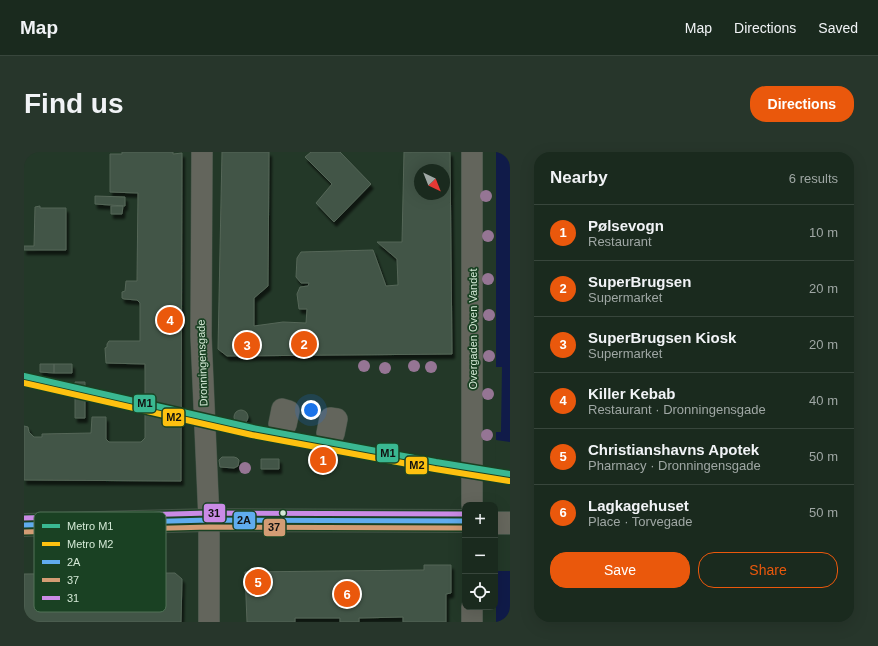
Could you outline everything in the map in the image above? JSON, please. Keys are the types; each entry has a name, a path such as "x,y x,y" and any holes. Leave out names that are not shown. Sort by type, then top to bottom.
{"street":[{"name":"Dronningensgade","path":"202,152 201,336 208,520 209,622"},
{"name":"Overgaden Oven Vandet","path":"472,152 472,502"},
{"path":"166,521 462,521"},
{"path":"498,523 510,523"},
{"path":"24,525 34,525"},
{"path":"472,610 472,622"}],"water":[{"path":"496,152 510,152 510,622 496,622 496,610 498,610 498,502 496,502"}],"pier":[{"path":"496,367 502,367 501,432 496,432"},
{"path":"496,440 510,442 510,571 498,571 498,502 496,502"}],"building":[{"path":"122,152 182,153 181,481 24,480 24,426 28,427 29,432 34,437 42,437 42,434 91,433 92,417 106,417 106,439 109,442 141,442 145,438 145,364 106,363 105,348 107,347 109,341 140,341 140,303 137,300 122,298 122,292 125,291 126,281 137,281 138,193 110,192 110,154 122,154"},
{"path":"222,152 269,152 268,286 254,298 254,326 283,322 306,323 307,309 299,309 297,294 300,287 308,286 309,283 301,283 296,277 297,258 301,252 373,250 386,286 398,285 397,259 377,242 402,242 404,152 450,152 452,354 227,356 218,349"},
{"path":"311,152 340,152 371,184 334,222 316,203 332,184 305,157"},
{"path":"95,196 125,197 125,206 95,204"},
{"path":"40,206 40,208 66,208 66,250 24,250 24,246 34,246 35,207"},
{"path":"111,206 123,206 122,214 111,214"},
{"path":"40,364 54,364 54,373 40,372"},
{"path":"54,364 72,364 72,373 54,373"},
{"path":"75,382 85,382 85,418 75,418"},
{"path":"241,410 246,412 248,417 246,422 241,424 236,422 234,417 236,412"},
{"path":"222,457 237,458 239,460 238,466 234,468 220,467 219,460"},
{"path":"261,459 279,459 279,469 261,469"},
{"path":"424,565 451,565 451,593 446,594 446,622 403,622 403,617 359,618 359,622 340,622 340,618 295,618 295,622 247,622 245,572 424,570"},
{"path":"166,573 175,573 182,579 181,622 24,622 24,574 34,574 34,612 166,612"}],"metro line":[{"name":"M1","path":"24,376 253,428 436,462 510,474"},
{"name":"M2","path":"24,383 252,435 435,469 509,481"}],"transit line":[{"name":"31","path":"166,514 462,514"},
{"name":"31","path":"24,518 34,518"},
{"name":"2A","path":"166,521 462,521"},
{"name":"2A","path":"24,525 34,525"},
{"name":"37","path":"166,528 462,528"},
{"name":"37","path":"24,532 34,532"}],"place":[{"name":"Killer Kebab","path":"170,320"},
{"name":"SuperBrugsen","path":"304,344"},
{"name":"SuperBrugsen Kiosk","path":"247,345"},
{"name":"Pølsevogn","path":"323,460"},
{"name":"Christianshavns Apotek","path":"258,582"},
{"name":"Lagkagehuset","path":"347,594"}]}
